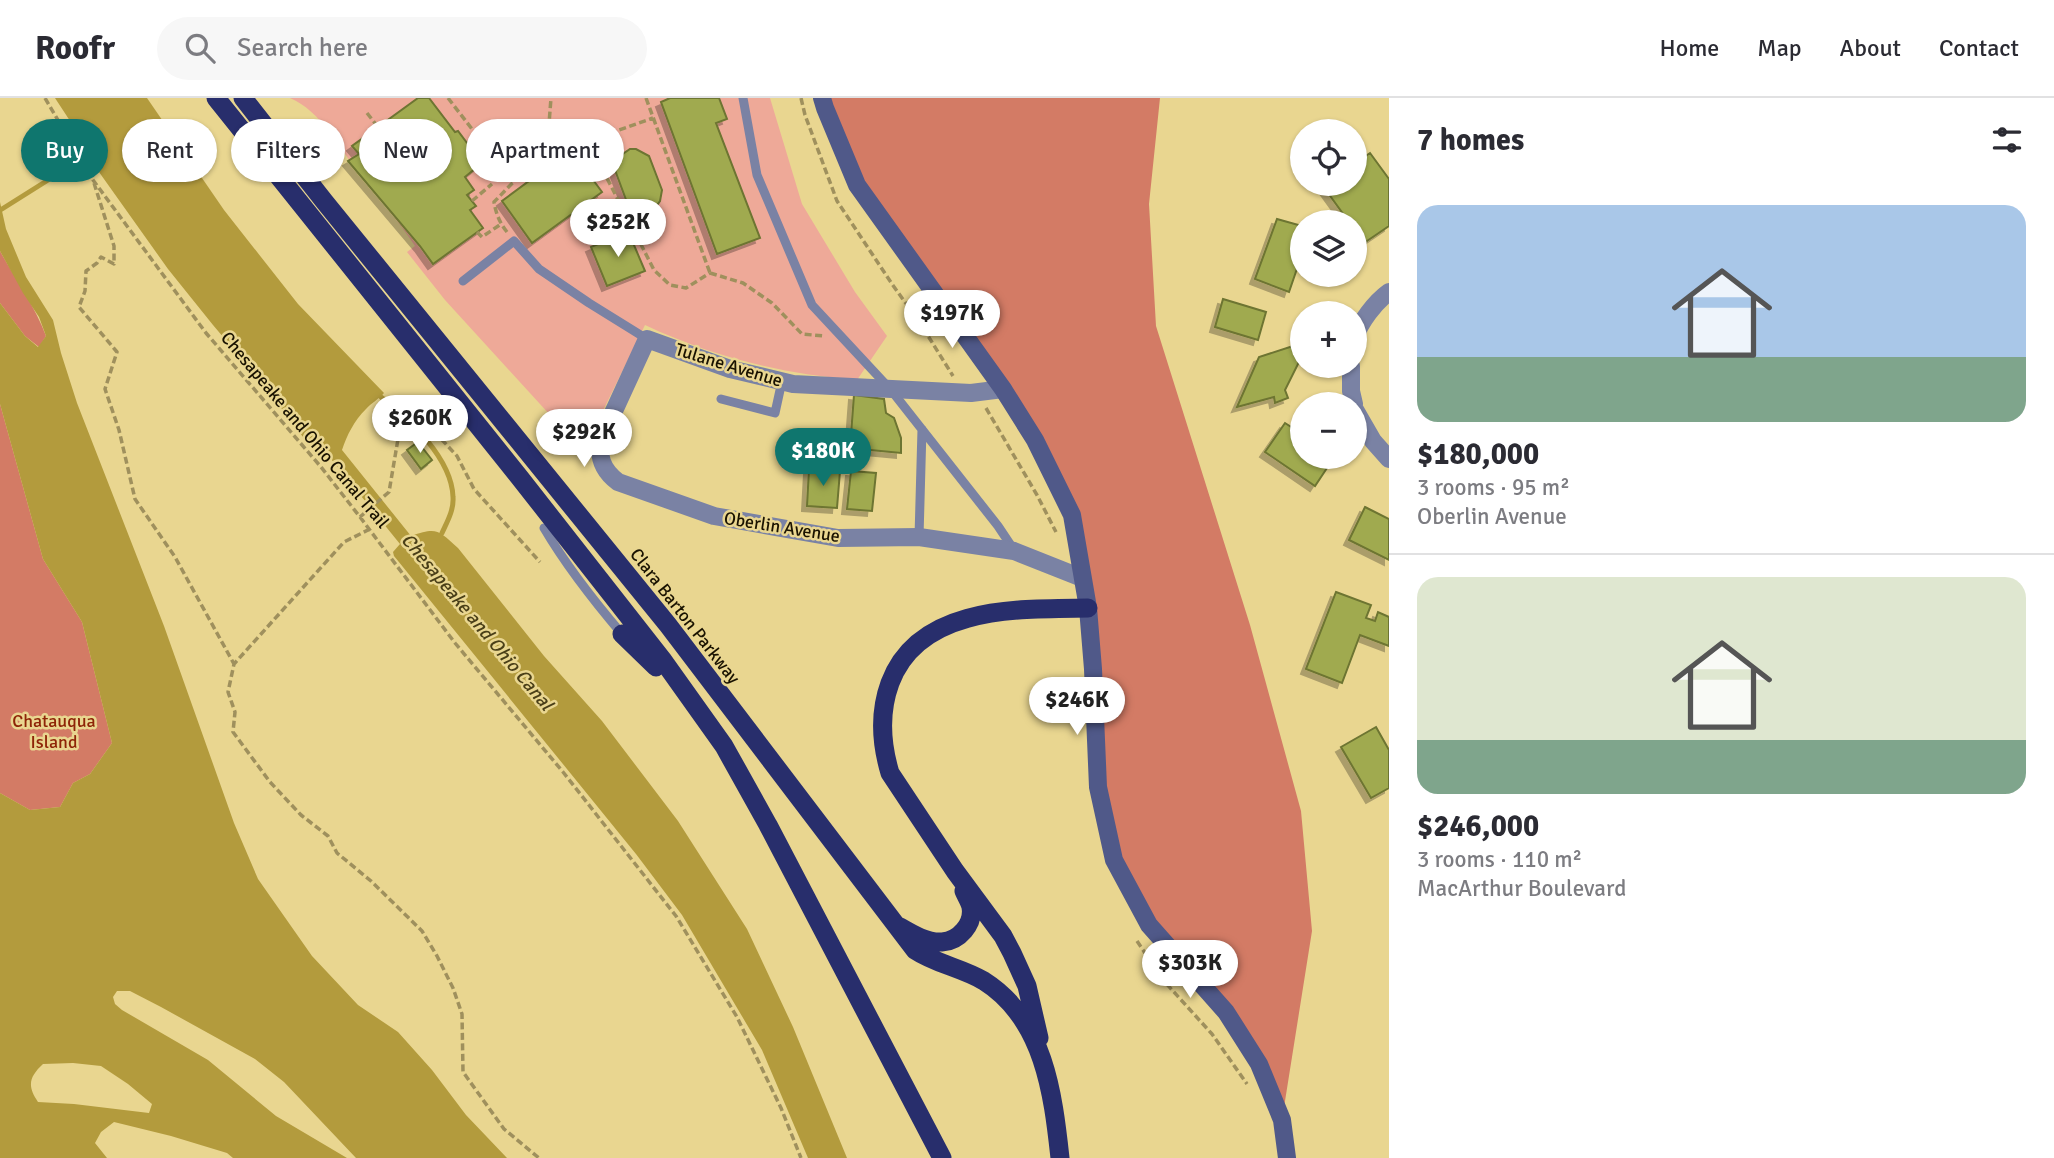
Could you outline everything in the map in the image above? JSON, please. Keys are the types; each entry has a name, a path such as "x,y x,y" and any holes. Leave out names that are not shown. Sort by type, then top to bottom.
{"highway":[{"path":"216,98 662,659 724,746 942,1158"},
{"name":"Clara Barton Parkway","path":"243,98 668,625 915,950 983,981 1017,1011 1029,1028 1043,1060 1056,1120 1060,1158"},
{"path":"520,478 544,528"},
{"path":"1043,1060 1032,1004 1020,969 1003,936 955,871 890,773 884,754 882,717 885,698 902,660 916,645 938,629 961,620 991,614 1088,608"},
{"path":"622,634 661,671 724,746"},
{"path":"898,926 913,935 941,942 952,940 961,933 971,918 971,906 955,871"}],"main road":[{"path":"822,98 857,185 1003,389 1035,440 1072,515 1088,608 1098,787 1114,860 1149,925 1226,1012 1259,1064 1282,1120 1287,1158"}],"street":[{"path":"1367,317 1389,292"},
{"name":"Tulane Avenue","path":"647,339 730,369 793,384 971,394 1003,389"},
{"name":"Oberlin Avenue","path":"647,339 598,451 611,478 618,482 714,516 838,538 919,537 1014,551 1082,578"},
{"path":"1367,430 1389,459"}],"lane":[{"path":"743,98 757,175 812,304 891,390 998,526 1014,551"},
{"path":"463,281 514,242 538,269 647,339"},
{"path":"721,399 775,413 782,381"},
{"path":"919,537 922,429"},
{"path":"544,528 576,579 622,634"}],"path":[{"name":"Chesapeake and Ohio Canal Trail","path":"45,98 57,119"},
{"path":"448,98 466,121"},
{"path":"549,119 551,98"},
{"path":"646,98 710,273"},
{"path":"801,98 805,116 837,201 956,381"},
{"path":"367,113 372,119"},
{"path":"624,128 653,118"},
{"name":"Chesapeake and Ohio Canal Trail","path":"94,182 206,333 370,529 455,643 563,772 676,916 737,1017 781,1108 801,1158"},
{"path":"94,182 114,246 114,264 101,257 86,271 85,291 79,306 117,352 105,389 119,430 135,499 175,557 234,664"},
{"path":"513,182 494,202 501,224 514,242"},
{"path":"609,182 654,270 670,285 686,288 710,273 744,282 772,303 802,334 842,337"},
{"path":"472,201 492,184"},
{"path":"477,232 482,237 501,224"},
{"path":"983,404 1037,495 1060,542"},
{"path":"360,517 388,492 398,439 404,428 419,415 457,456 474,489 540,562"},
{"path":"370,529 344,542 234,664 228,692 235,712 233,732 270,782 301,815 328,836 337,853 371,881 422,931 443,967 462,1014 463,1072 504,1129 539,1158"}],"shaded area":[{"path":"290,98 770,98 802,204 855,292 887,336 857,380 748,362 696,346 645,325 592,433 574,434 561,427 445,300 407,252 415,246 366,182 452,182 452,119 359,119 359,173 345,153 345,119 318,119"}],"green space":[{"path":"822,98 1160,98 1149,204 1156,326 1250,625 1301,811 1312,931 1282,1120 1259,1064 1149,925 1114,860 1072,515 1035,440 857,185"},
{"path":"0,251 31,303 46,336 39,347 25,336 0,303"},
{"name":"Chatauqua Island","path":"0,404 43,559 82,622 112,743 90,774 73,783 60,807 30,810 0,793"}],"water":[{"name":"Chesapeake and Ohio Canal","path":"55,98 147,98 161,119 122,119 122,182 205,182 298,304 384,393 358,418 342,450 411,536 437,532 458,548 544,656 602,721 678,821 747,929 793,1027 847,1158 808,1158 762,1050 682,915 636,854 394,556 393,552 400,544 331,459 320,448 312,449 266,388 168,269 106,182 108,119 69,119"},
{"path":"0,202 6,229 26,277 53,320 77,403 164,626 234,823 258,879 312,956 358,1005 398,1032 432,1070 466,1115 507,1158 356,1158 284,1082 255,1059 130,991 117,991 113,997 115,1004 122,1010 208,1060 276,1116 347,1158 233,1158 227,1153 171,1136 114,1122 101,1132 95,1143 107,1158 0,1158 0,793 30,810 60,807 73,783 90,774 112,743 82,622 43,559 0,404 0,303 25,336 38,347 46,336 39,317 0,251","holes":["43,1064 101,1066 152,1104 149,1113 38,1102 32,1091 32,1078"]}],"building":[{"path":"418,98 429,98 445,119 389,119"},
{"path":"670,98 719,98 727,119 716,123 760,238 717,254 661,102"},
{"path":"452,128 466,142 465,177 474,190 467,195 476,206 470,210 483,228 433,264 366,182 452,182"},
{"path":"359,141 359,154 352,146"},
{"path":"636,149 649,156 662,190 660,201 649,211 641,212 628,205 619,182 624,182 624,153"},
{"path":"1370,153 1389,179 1389,226 1367,241 1367,210 1340,210 1330,196 1367,196 1367,155"},
{"path":"359,154 359,174 348,161"},
{"path":"528,182 595,182 602,192 532,243 502,201"},
{"path":"1277,219 1290,223 1289,292 1255,279"},
{"path":"628,231 645,271 607,286 591,247"},
{"path":"1223,299 1266,312 1258,340 1215,327"},
{"path":"1290,347 1291,378 1285,390 1288,398 1275,403 1274,397 1237,407 1259,357"},
{"path":"854,395 884,399 886,413 894,418 901,438 901,453 850,448"},
{"path":"1285,423 1290,426 1290,469 1265,452"},
{"path":"418,442 432,460 421,469 407,450"},
{"path":"809,469 840,471 837,508 807,506"},
{"path":"1290,469 1326,469 1315,486"},
{"path":"851,471 876,473 872,511 847,509"},
{"path":"1365,507 1389,519 1389,560 1349,540"},
{"path":"1336,592 1371,605 1366,618 1375,621 1378,612 1389,617 1389,646 1360,635 1342,683 1306,669"},
{"path":"1376,727 1389,750 1389,788 1371,798 1341,747"}],"waterway":[{"path":"2,209 45,182"},
{"path":"381,397 416,428 445,468 451,483 453,502 442,533"}]}
